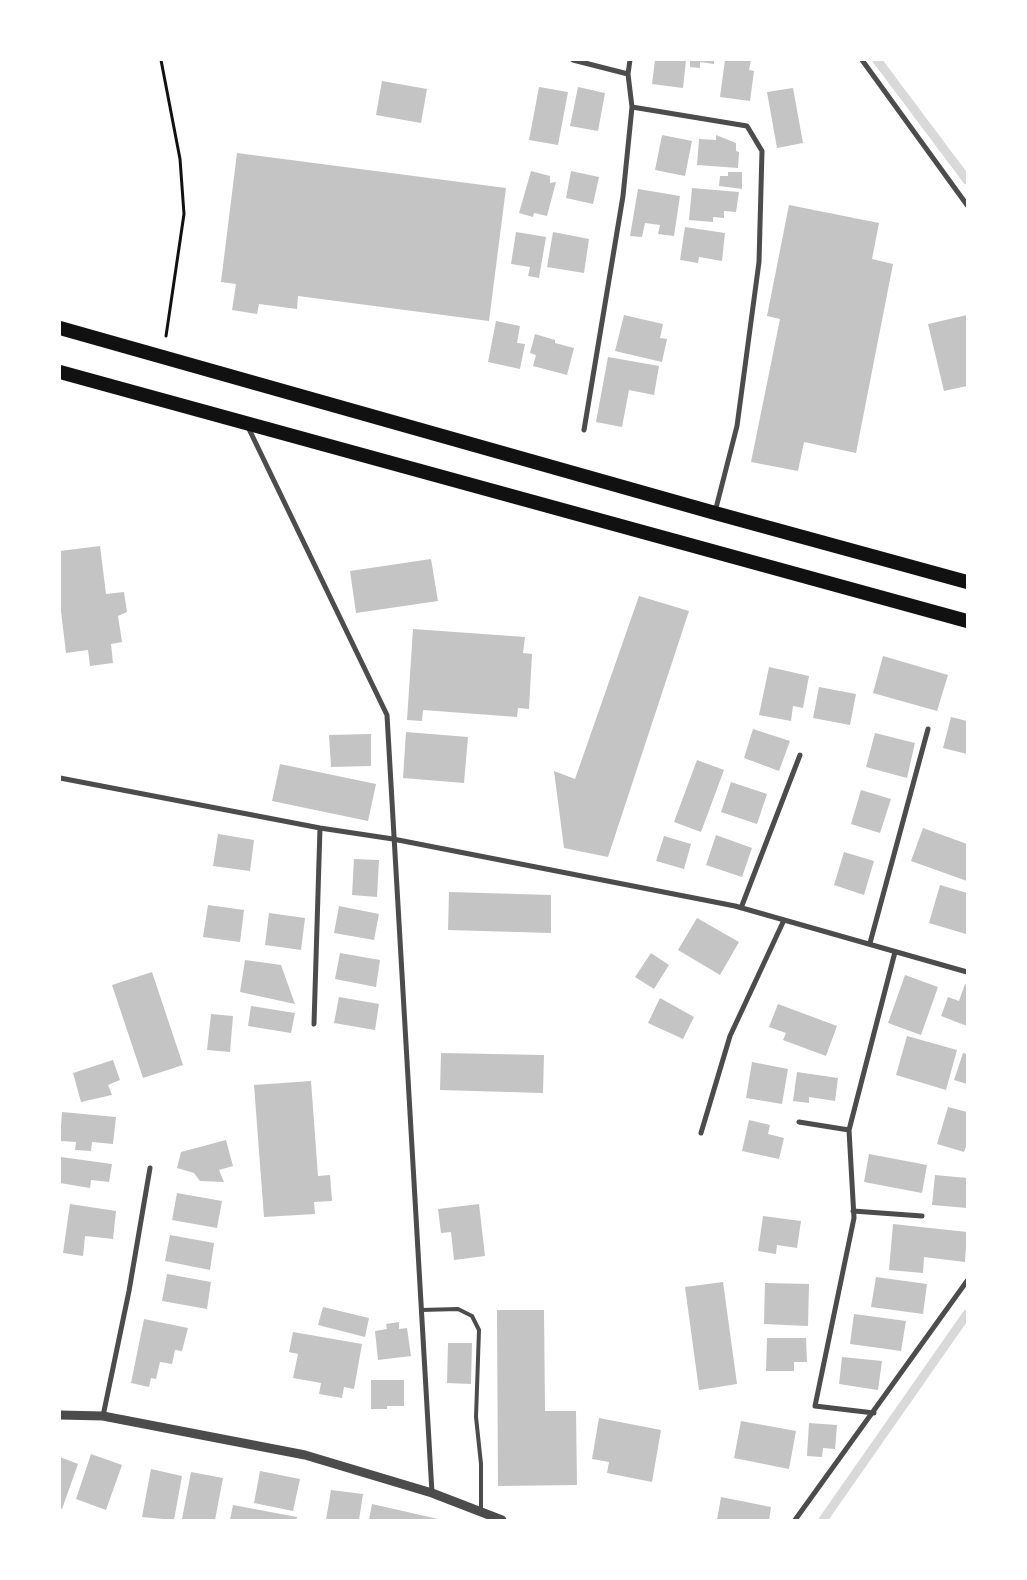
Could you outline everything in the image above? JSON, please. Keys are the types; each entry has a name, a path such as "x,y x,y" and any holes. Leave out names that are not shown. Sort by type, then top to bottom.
{"highway":[{"path":"60,328 715,513 967,582"},
{"path":"60,372 967,621"}],"street":[{"path":"573,60 628,74"},
{"path":"584,430 623,196 632,107 628,74 630,60"},
{"path":"862,60 967,205"},
{"path":"632,107 747,126 762,151 759,262 737,426 715,513"},
{"path":"247,424 387,714 432,1493"},
{"path":"870,943 928,729"},
{"path":"741,908 800,754"},
{"path":"60,778 320,828 393,839 741,908 967,972"},
{"path":"314,1024 320,828"},
{"path":"702,1133 730,1036 784,920"},
{"path":"874,1413 816,1406 853,1211 849,1130 895,952"},
{"path":"798,1122 849,1130"},
{"path":"103,1416 129,1291 150,1168"},
{"path":"853,1211 922,1216"},
{"path":"795,1520 874,1413 967,1281"},
{"path":"60,1415 103,1416 305,1455 432,1493 481,1512 491,1518 502,1520"}],"lane":[{"path":"421,1310 458,1309 472,1316 479,1330 476,1417 481,1464 481,1512"}],"path":[{"path":"161,60 180,159 184,214 172,308 162,356"}],"building":[{"path":"655,60 686,60 683,88 652,84"},
{"path":"690,60 714,60 714,64 700,62 700,68 690,67"},
{"path":"725,60 751,60 749,70 754,71 750,101 720,97"},
{"path":"382,81 427,89 421,123 376,115"},
{"path":"539,87 568,92 558,145 529,140"},
{"path":"578,87 605,93 598,131 570,126"},
{"path":"793,88 803,143 777,148 767,92"},
{"path":"662,135 692,141 685,176 655,170"},
{"path":"716,135 736,143 736,151 739,152 738,168 697,165 699,139 716,140"},
{"path":"237,153 506,188 489,321 298,296 297,309 259,304 257,314 232,310 236,284 221,282"},
{"path":"531,171 550,176 550,183 556,182 547,216 534,213 533,217 519,213"},
{"path":"571,171 599,177 593,204 566,198"},
{"path":"728,172 742,172 742,189 719,186 720,176 728,176"},
{"path":"692,188 739,192 736,212 724,211 724,218 713,217 713,222 689,220"},
{"path":"638,189 680,196 674,236 658,234 660,225 645,223 642,237 630,236"},
{"path":"789,205 879,223 872,259 893,264 856,453 804,442 798,471 751,462 780,319 767,316"},
{"path":"685,227 725,233 722,261 699,257 698,263 680,260"},
{"path":"516,232 546,237 539,278 528,276 530,267 511,264"},
{"path":"553,232 589,239 584,273 547,267"},
{"path":"624,315 663,324 660,338 667,339 662,362 615,351"},
{"path":"967,315 967,386 944,391 928,324"},
{"path":"496,321 520,326 517,343 525,344 520,369 488,362"},
{"path":"535,334 555,340 555,343 574,348 567,375 533,366 536,355 530,353"},
{"path":"608,357 659,366 654,395 629,390 622,427 596,422"},
{"path":"100,546 106,594 124,592 127,612 118,616 122,642 111,644 113,663 90,666 88,650 66,653 60,603 60,551"},
{"path":"431,559 438,601 356,613 350,571"},
{"path":"639,596 689,611 608,857 564,848 554,771 575,779"},
{"path":"413,629 525,637 523,653 532,654 529,709 518,708 517,717 423,710 422,721 407,720"},
{"path":"883,656 948,675 937,711 873,693"},
{"path":"769,667 809,676 803,708 793,706 791,721 759,715"},
{"path":"819,687 856,694 850,725 813,718"},
{"path":"951,717 967,721 967,754 943,748"},
{"path":"753,729 790,741 779,771 744,758"},
{"path":"406,732 468,737 464,783 403,778"},
{"path":"875,733 915,743 907,778 866,767"},
{"path":"371,734 371,766 331,767 329,735"},
{"path":"697,760 724,770 701,832 674,822"},
{"path":"280,764 376,784 368,821 272,801"},
{"path":"731,782 767,794 757,824 721,812"},
{"path":"861,790 891,799 880,833 851,824"},
{"path":"923,828 967,844 967,881 911,861"},
{"path":"218,834 254,840 250,871 213,866"},
{"path":"716,835 752,848 742,877 706,865"},
{"path":"664,836 691,844 684,869 656,861"},
{"path":"844,852 874,861 864,895 834,885"},
{"path":"354,859 379,860 377,897 352,895"},
{"path":"940,885 967,893 966,934 929,923"},
{"path":"449,892 551,895 551,933 448,930"},
{"path":"208,905 244,910 240,942 203,937"},
{"path":"339,906 379,914 374,940 334,933"},
{"path":"269,913 305,918 301,950 265,945"},
{"path":"697,918 739,942 720,975 678,950"},
{"path":"340,953 380,960 376,987 335,979"},
{"path":"651,953 669,965 654,989 635,977"},
{"path":"245,960 281,965 295,1004 240,992"},
{"path":"152,972 183,1065 143,1078 112,985"},
{"path":"905,975 938,987 921,1035 888,1023"},
{"path":"965,984 967,985 967,1026 941,1016 948,997 959,1001"},
{"path":"339,997 379,1004 375,1030 334,1023"},
{"path":"660,998 694,1017 683,1039 648,1023"},
{"path":"778,1004 837,1026 826,1056 783,1040 786,1033 769,1027"},
{"path":"251,1006 295,1013 291,1033 248,1026"},
{"path":"211,1014 233,1016 230,1052 207,1050"},
{"path":"907,1036 957,1050 946,1090 896,1075"},
{"path":"441,1053 544,1055 543,1093 440,1090"},
{"path":"963,1053 967,1054 967,1084 954,1080"},
{"path":"113,1060 120,1080 108,1085 112,1095 81,1102 73,1073"},
{"path":"752,1062 788,1069 782,1104 746,1098"},
{"path":"797,1072 838,1078 835,1101 809,1097 809,1103 793,1101"},
{"path":"311,1081 318,1176 330,1175 332,1201 314,1202 315,1214 264,1217 254,1085"},
{"path":"948,1107 967,1112 967,1144 964,1152 937,1144"},
{"path":"62,1112 116,1117 113,1144 92,1142 91,1151 75,1150 76,1142 60,1141"},
{"path":"749,1120 770,1125 768,1134 784,1138 779,1159 742,1151"},
{"path":"226,1140 233,1166 219,1170 224,1182 200,1181 194,1173 177,1168 181,1152"},
{"path":"869,1154 927,1165 922,1193 864,1182"},
{"path":"61,1157 112,1164 109,1182 91,1180 90,1188 60,1183"},
{"path":"935,1175 967,1178 967,1208 932,1205"},
{"path":"177,1193 222,1201 217,1228 172,1220"},
{"path":"70,1204 116,1211 113,1239 85,1236 83,1256 63,1253"},
{"path":"479,1204 485,1256 454,1260 451,1232 441,1233 438,1209"},
{"path":"763,1216 801,1221 797,1248 777,1245 776,1254 758,1251"},
{"path":"893,1224 967,1232 965,1262 924,1257 923,1273 889,1270"},
{"path":"170,1235 214,1243 210,1270 165,1261"},
{"path":"167,1274 211,1282 207,1309 162,1301"},
{"path":"876,1277 927,1284 923,1314 871,1307"},
{"path":"723,1282 737,1384 699,1390 685,1287"},
{"path":"765,1283 809,1284 808,1326 764,1324"},
{"path":"323,1307 369,1318 365,1337 318,1325"},
{"path":"497,1310 544,1310 545,1411 576,1411 577,1485 498,1486"},
{"path":"854,1314 906,1321 901,1351 850,1344"},
{"path":"144,1319 188,1328 182,1351 175,1350 172,1364 160,1362 156,1379 151,1378 149,1387 131,1383"},
{"path":"399,1322 399,1329 407,1328 411,1356 378,1360 375,1331 387,1329 386,1324"},
{"path":"293,1332 362,1344 354,1389 344,1387 342,1398 319,1394 321,1383 293,1378 298,1354 289,1352"},
{"path":"767,1338 806,1338 807,1362 794,1362 794,1371 766,1371"},
{"path":"448,1343 472,1343 471,1384 447,1383"},
{"path":"842,1357 882,1361 878,1390 839,1384"},
{"path":"371,1380 404,1380 404,1406 387,1406 387,1409 371,1409"},
{"path":"599,1418 661,1430 652,1482 607,1473 609,1462 592,1459"},
{"path":"741,1421 796,1431 789,1469 734,1458"},
{"path":"809,1423 837,1425 835,1449 823,1448 822,1457 807,1456"},
{"path":"91,1454 122,1465 106,1510 76,1499"},
{"path":"60,1457 78,1464 62,1509 60,1508"},
{"path":"151,1469 182,1476 174,1520 142,1517"},
{"path":"260,1471 300,1479 293,1511 254,1503"},
{"path":"191,1472 223,1478 215,1520 182,1519"},
{"path":"331,1490 363,1494 359,1520 326,1520"},
{"path":"721,1497 771,1507 769,1520 717,1520"},
{"path":"372,1504 438,1519 438,1520 369,1520"},
{"path":"233,1505 297,1517 296,1520 230,1520"}],"waterway":[{"path":"877,60 967,180"},
{"path":"823,1520 967,1314"}]}
